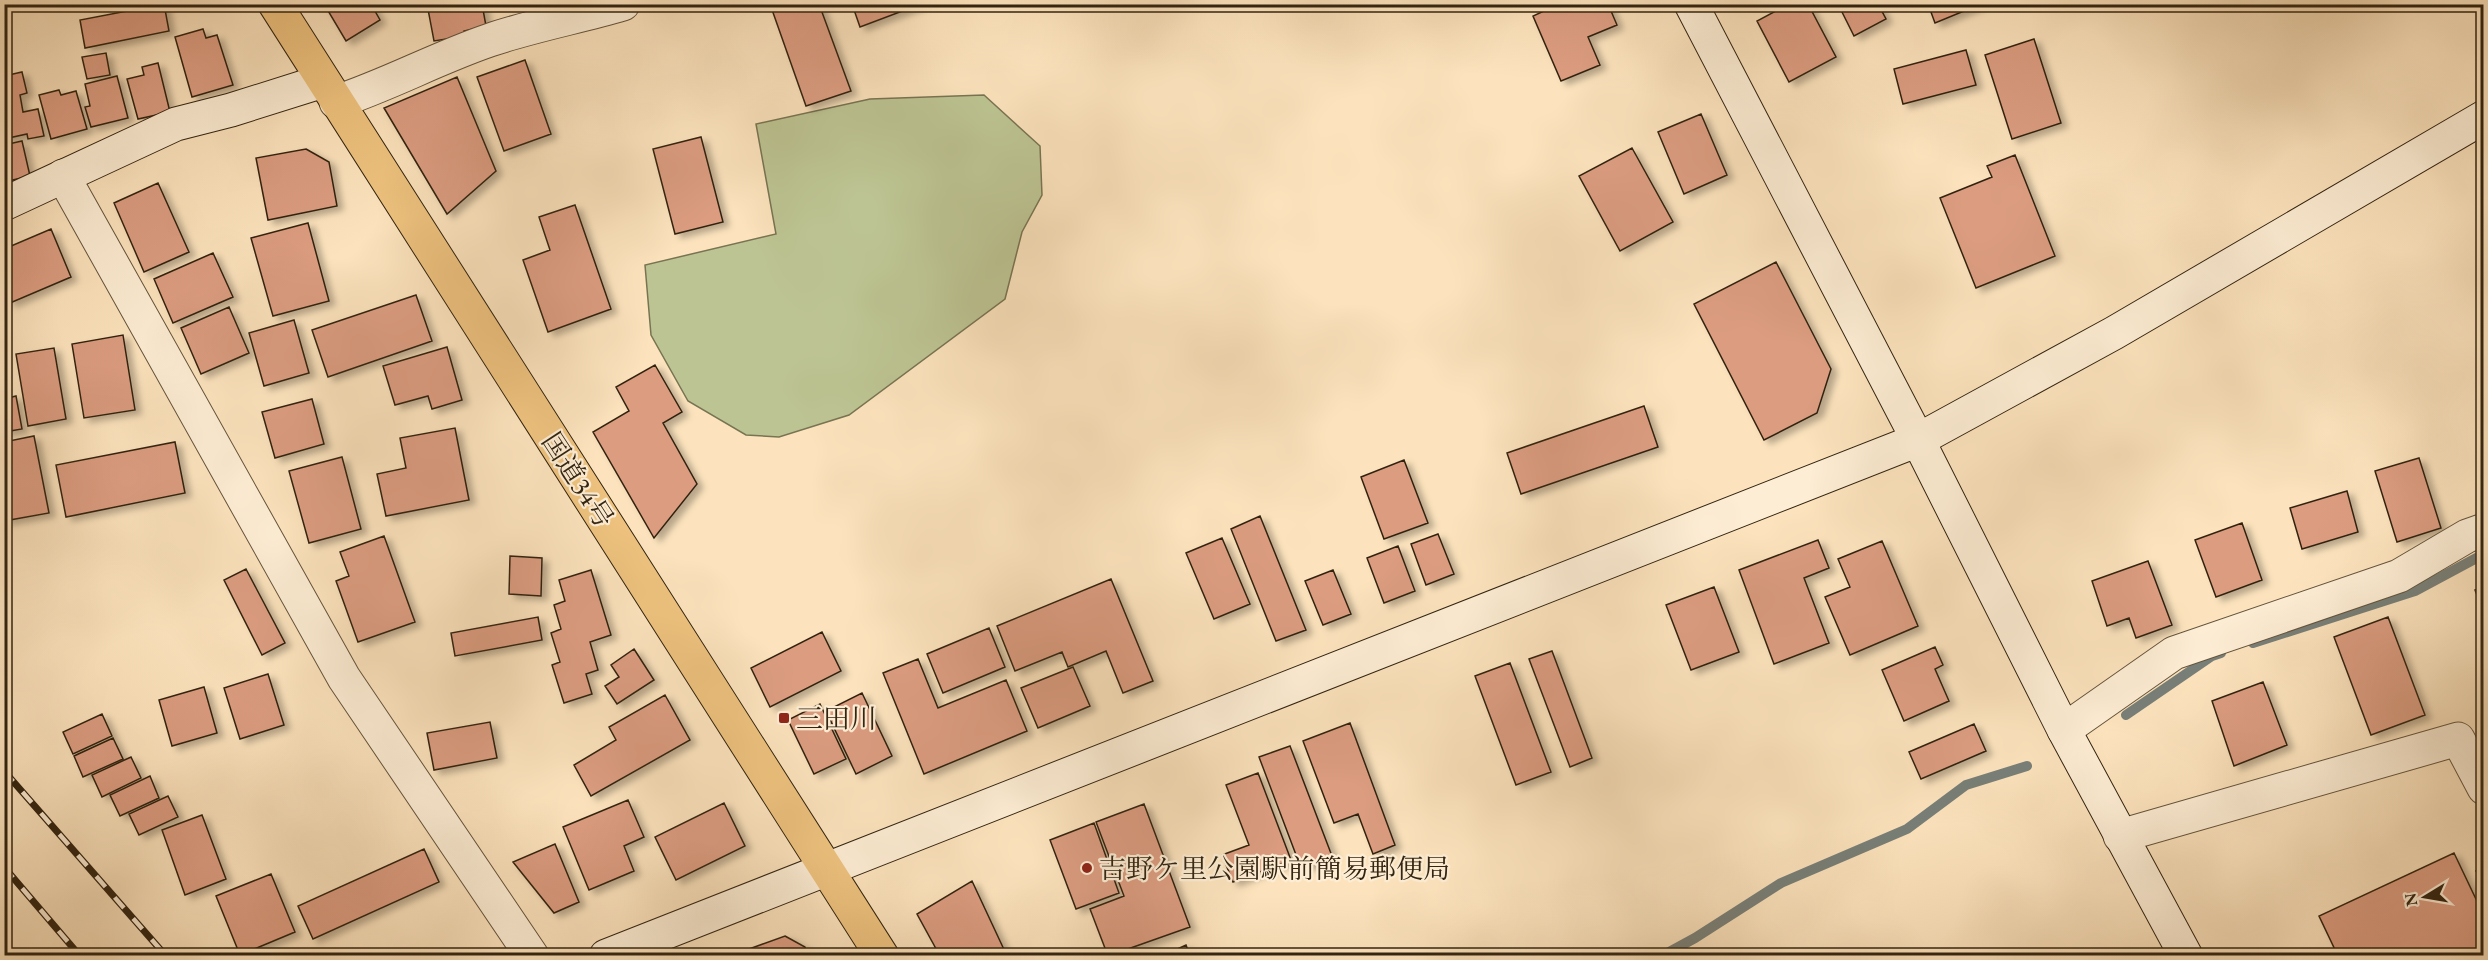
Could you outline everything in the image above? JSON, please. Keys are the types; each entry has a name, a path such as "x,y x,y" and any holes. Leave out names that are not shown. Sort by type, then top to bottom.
{"highway":[{"name":"国道34号","path":"275,4 882,956"}],"street":[{"path":"1690,4 1918,440 2064,730 2186,956"},
{"path":"4,204 176,124 231,110 329,91 369,91 487,41 602,7"},
{"path":"606,956 1918,440 2114,333 2484,117"},
{"path":"63,176 344,678 532,956"},
{"path":"2064,730 2174,653 2399,576 2467,536 2484,530"},
{"path":"2120,836 2458,739 2484,788"}],"green space":[{"path":"984,95 1040,146 1042,195 1022,232 1005,299 849,415 779,437 746,435 688,401 651,335 645,265 776,234 756,124 870,99"}],"building":[{"path":"164,4 169,31 85,48 80,20"},
{"path":"324,4 371,4 380,20 346,41"},
{"path":"427,4 482,4 486,26 464,31 465,36 434,41"},
{"path":"770,4 819,4 851,91 806,106"},
{"path":"852,4 921,4 860,27"},
{"path":"1559,4 1608,4 1617,25 1588,37 1600,65 1561,81 1533,16"},
{"path":"1789,4 1808,4 1836,57 1789,82 1757,21"},
{"path":"1838,4 1878,4 1886,19 1854,36"},
{"path":"1928,4 1981,4 1935,23"},
{"path":"203,29 206,38 217,35 233,85 192,97 175,37"},
{"path":"2034,39 2061,123 2012,139 1985,55"},
{"path":"1966,50 1976,85 1903,104 1894,69"},
{"path":"106,53 110,75 87,79 82,57"},
{"path":"525,60 551,134 504,151 477,77"},
{"path":"158,63 170,112 138,119 127,79 144,75 142,67"},
{"path":"22,72 27,93 20,95 23,112 38,109 44,136 28,139 27,134 4,139 4,76"},
{"path":"117,76 128,118 91,127 85,107 90,106 85,84"},
{"path":"457,77 496,171 447,214 384,108"},
{"path":"59,90 61,95 76,91 87,129 51,139 39,95"},
{"path":"1701,114 1727,175 1684,194 1658,132"},
{"path":"701,137 723,222 675,234 653,149"},
{"path":"22,141 30,176 4,182 4,145"},
{"path":"1632,148 1673,222 1620,251 1579,176"},
{"path":"306,149 329,162 337,206 268,220 256,158"},
{"path":"2015,155 2055,256 1976,288 1940,198 1992,177 1987,166"},
{"path":"158,183 189,252 144,272 114,203"},
{"path":"575,205 611,309 548,332 523,260 550,250 539,217"},
{"path":"308,223 329,301 273,316 251,238"},
{"path":"51,229 71,277 10,303 4,290 4,249"},
{"path":"213,253 233,297 173,323 154,279"},
{"path":"1776,262 1831,369 1817,413 1764,440 1694,304"},
{"path":"416,295 432,341 328,377 312,330"},
{"path":"229,307 249,353 201,374 181,328"},
{"path":"294,320 309,373 264,386 249,333"},
{"path":"123,335 135,410 84,418 72,344"},
{"path":"447,347 462,400 432,409 428,396 395,405 383,366"},
{"path":"54,348 66,419 28,426 16,354"},
{"path":"655,365 682,412 663,423 697,484 654,538 593,432 629,411 616,387"},
{"path":"16,396 22,429 4,432 4,399"},
{"path":"312,399 324,444 275,458 262,412"},
{"path":"1644,406 1658,447 1521,494 1507,453"},
{"path":"455,428 469,500 386,516 377,474 406,468 400,438"},
{"path":"34,436 49,513 4,521 4,442"},
{"path":"2484,438 2484,459 2478,440"},
{"path":"175,442 185,493 66,517 56,465"},
{"path":"342,457 361,529 309,543 289,471"},
{"path":"2419,458 2441,528 2397,542 2375,471"},
{"path":"1404,460 1428,523 1384,539 1361,477"},
{"path":"2347,491 2358,532 2302,549 2290,508"},
{"path":"1260,516 1306,630 1276,641 1231,529"},
{"path":"2242,523 2262,580 2216,597 2195,540"},
{"path":"1438,534 1454,574 1426,585 1411,544"},
{"path":"384,536 415,622 358,642 336,581 349,576 340,552"},
{"path":"1222,538 1250,604 1214,619 1186,553"},
{"path":"1818,540 1829,568 1804,578 1829,643 1774,664 1739,570"},
{"path":"1882,541 1918,626 1850,655 1825,597 1850,587 1838,559"},
{"path":"1398,546 1415,591 1384,603 1367,558"},
{"path":"510,556 542,558 541,596 509,594"},
{"path":"2148,561 2172,625 2136,638 2129,618 2107,626 2092,581"},
{"path":"246,569 285,643 262,655 224,580"},
{"path":"591,570 611,635 590,642 598,670 586,674 592,694 564,703 552,665 560,662 551,633 561,629 554,605 565,601 559,580"},
{"path":"1333,570 1351,614 1323,625 1305,581"},
{"path":"1111,579 1153,681 1123,693 1106,651 1068,667 1062,652 1015,671 997,626"},
{"path":"1714,587 1739,652 1691,670 1666,605"},
{"path":"2484,587 2484,614 2475,590"},
{"path":"538,617 542,640 455,656 451,633"},
{"path":"2388,617 2425,715 2371,735 2334,637"},
{"path":"989,628 1005,667 943,693 927,654"},
{"path":"822,632 841,671 770,707 751,668"},
{"path":"1935,647 1943,665 1935,669 1949,701 1904,721 1882,670"},
{"path":"634,649 654,680 617,704 605,686 619,677 611,665"},
{"path":"1552,651 1592,758 1570,767 1529,659"},
{"path":"918,659 938,708 1006,680 1027,731 924,774 883,673"},
{"path":"1510,663 1551,772 1516,785 1475,676"},
{"path":"1073,667 1090,706 1038,728 1021,688"},
{"path":"268,674 284,725 240,739 224,688"},
{"path":"2263,682 2287,745 2234,766 2212,701"},
{"path":"204,687 217,733 172,746 159,700"},
{"path":"862,693 892,756 856,774 826,711"},
{"path":"665,695 690,740 591,796 574,765 616,740 609,727"},
{"path":"820,704 846,759 814,774 788,720"},
{"path":"102,714 112,736 73,754 63,732"},
{"path":"490,722 497,758 434,770 427,733"},
{"path":"1350,723 1395,845 1373,854 1358,814 1334,823 1303,741"},
{"path":"1974,724 1986,751 1921,779 1909,752"},
{"path":"113,738 123,759 83,777 74,756"},
{"path":"1290,746 1332,856 1301,868 1259,757"},
{"path":"131,757 141,778 102,797 92,775"},
{"path":"1258,773 1291,860 1233,882 1222,855 1249,845 1226,785"},
{"path":"150,776 159,798 120,816 110,795"},
{"path":"168,796 178,817 139,835 129,814"},
{"path":"628,800 644,837 624,846 634,871 589,890 563,827"},
{"path":"724,803 745,846 676,880 655,837"},
{"path":"1144,804 1190,927 1108,956 1090,909 1124,896 1096,822"},
{"path":"202,815 226,879 185,895 162,830"},
{"path":"1094,823 1119,893 1076,909 1050,840"},
{"path":"555,844 579,902 554,913 513,862"},
{"path":"424,849 439,882 313,939 298,906"},
{"path":"2454,853 2484,916 2484,956 2338,956 2319,916"},
{"path":"2484,868 2484,887 2476,871"},
{"path":"271,874 295,932 240,955 216,896"},
{"path":"972,881 1007,956 940,956 917,914"},
{"path":"785,936 805,947 808,956 751,956 749,949"},
{"path":"1186,945 1190,956 1162,956"}],"waterway":[{"path":"2253,643 2415,591 2484,554"},
{"path":"2126,715 2212,656 2221,653"},
{"path":"1662,956 1695,938 1781,883 1907,829 1966,785 2027,766"}],"railway":[{"path":"4,771 166,956"},
{"path":"4,867 80,956"}],"place":[{"name":"三田川","path":"784,718"},
{"name":"吉野ケ里公園駅前簡易郵便局","path":"1087,868"}]}
